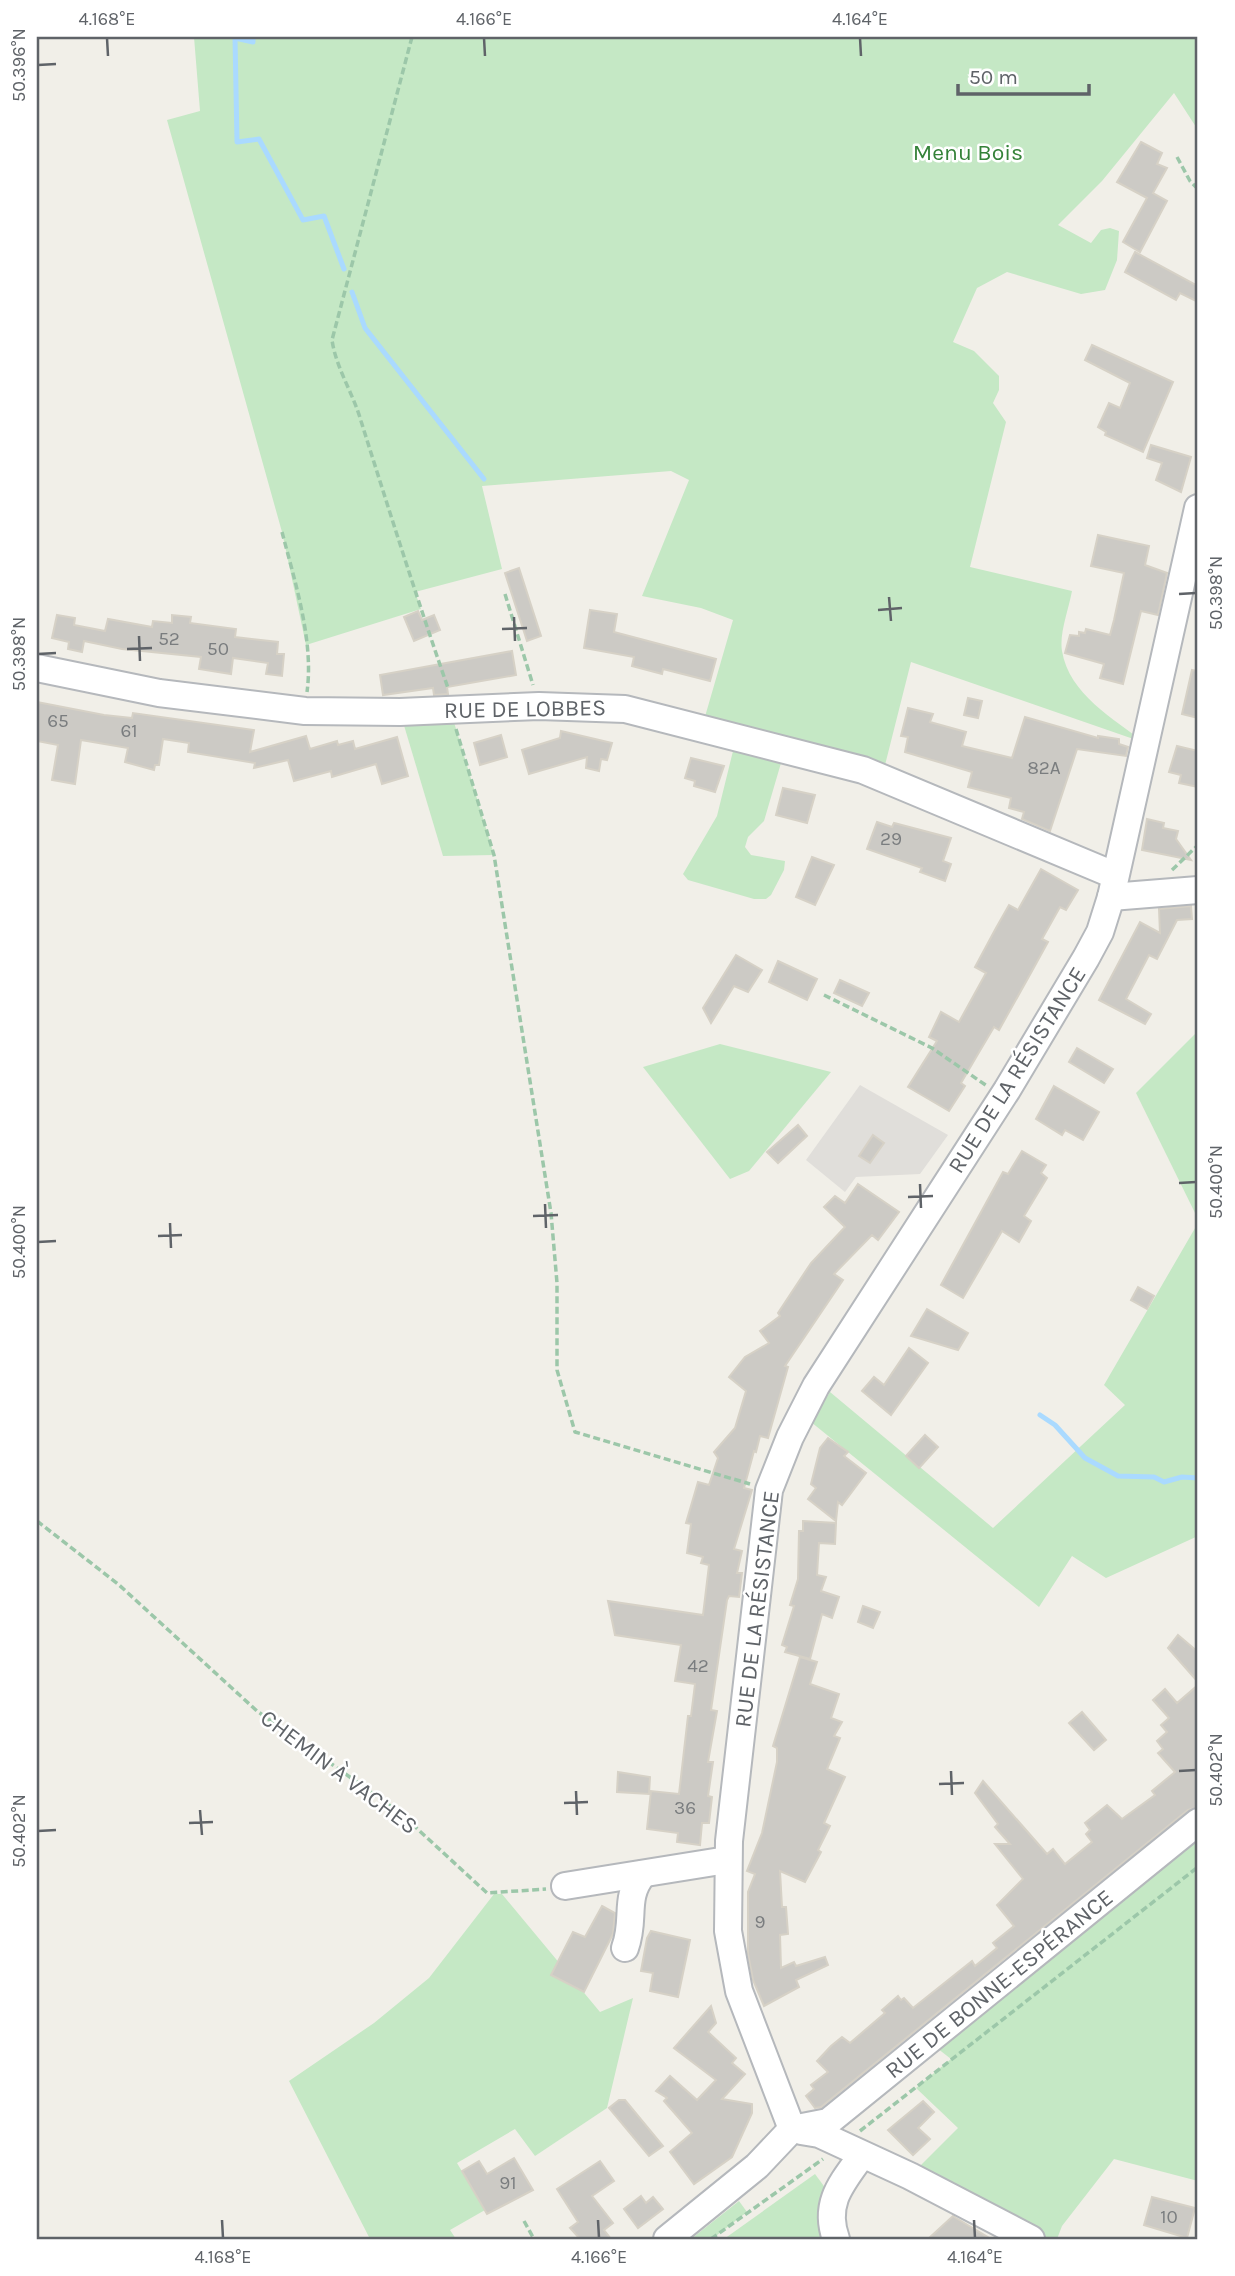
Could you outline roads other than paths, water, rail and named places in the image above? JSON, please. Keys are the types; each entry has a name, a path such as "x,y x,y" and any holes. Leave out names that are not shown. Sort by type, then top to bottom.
{"street":[{"name":"RUE DE LA RÉSISTANCE","path":"792,2129 732,1967 728,1931 727,1860 769,1490 790,1437 816,1386 1003,1097 1100,932 1113,886 1198,508"},
{"name":"RUE DE LOBBES","path":"37,668 159,693 304,711 539,706 625,709 863,770 1113,886 1198,890"},
{"name":"RUE DE BONNE-ESPÉRANCE","path":"792,2129 828,2122 1198,1822"},
{"path":"565,1886 727,1860"},
{"path":"625,1948 631,1921 632,1887 643,1874"},
{"path":"667,2239 757,2166 792,2129 819,2134 910,2176 1031,2239"},
{"path":"836,2239 831,2215 833,2196 852,2150"}],"waterway":[{"path":"253,37 253,42 235,38 237,142 259,139 303,220 324,216 344,269"},
{"path":"352,292 365,328 484,479"},
{"path":"1040,1415 1055,1425 1085,1458 1118,1476 1154,1477 1164,1482 1182,1477 1198,1478"}],"park label":[{"name":"Menu Bois","path":"968,152"}]}
